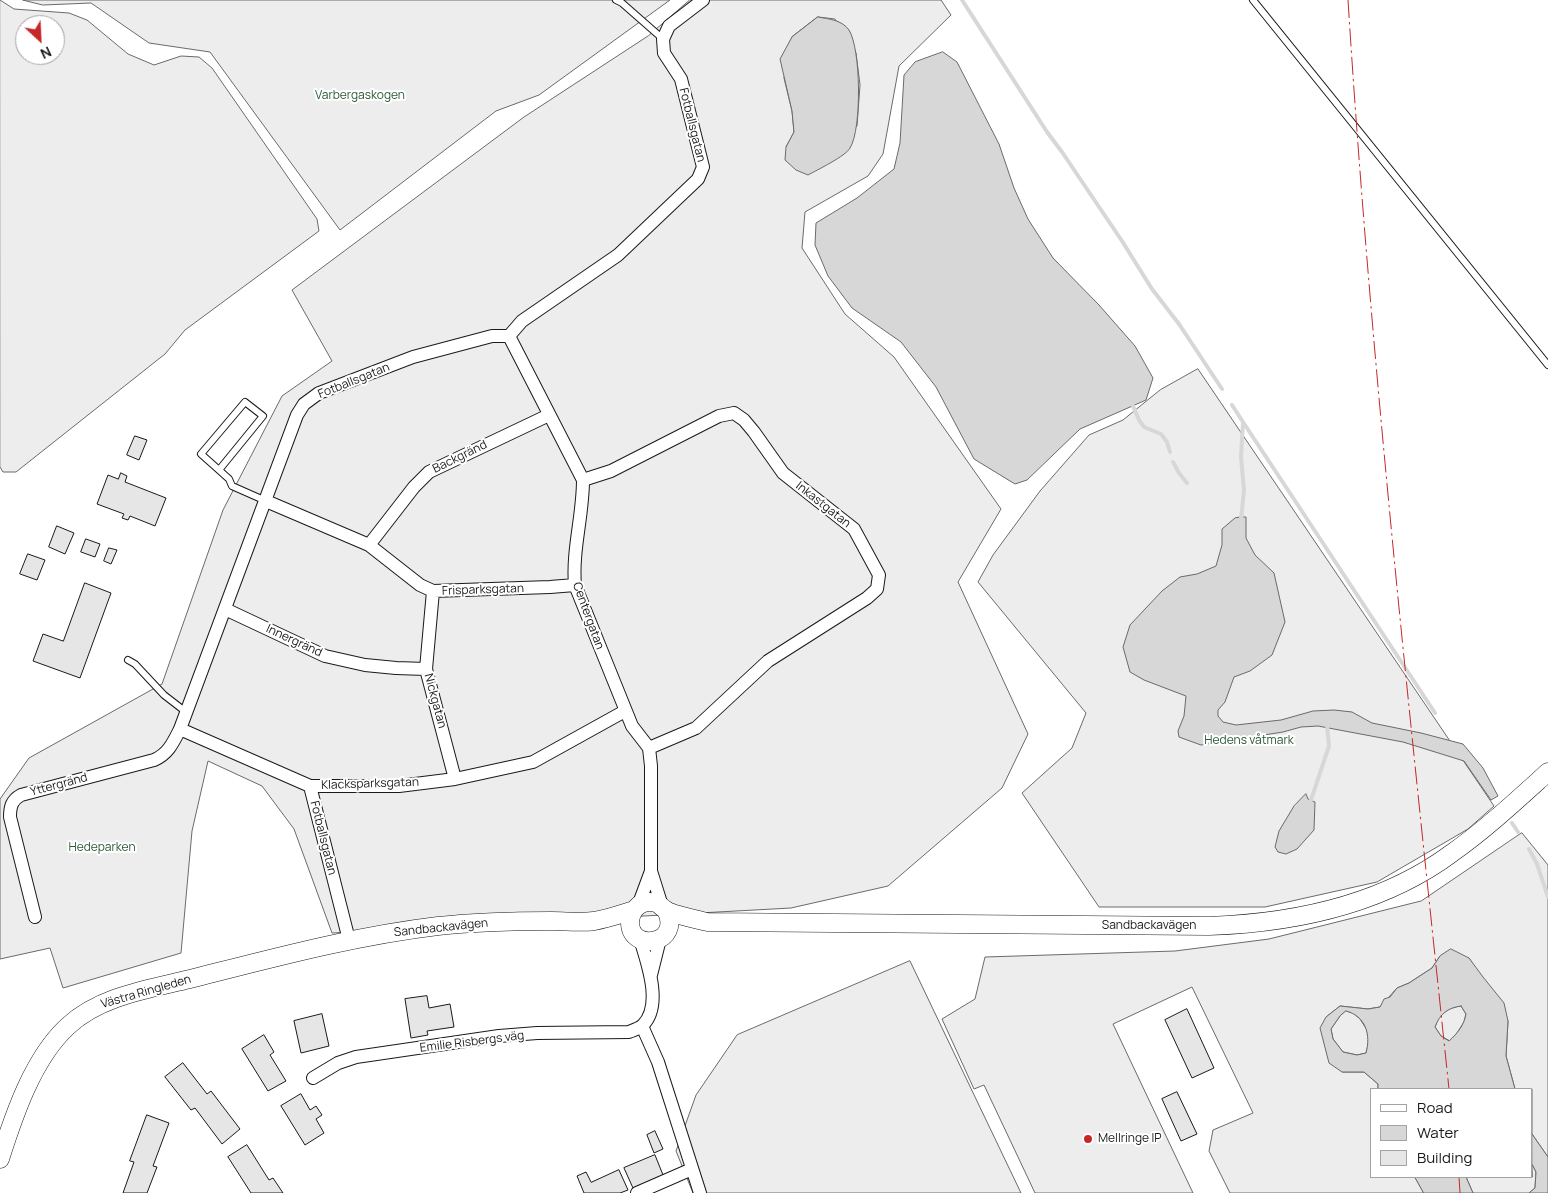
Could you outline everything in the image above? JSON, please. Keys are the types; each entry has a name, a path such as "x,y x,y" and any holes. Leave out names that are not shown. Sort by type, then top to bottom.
{"street":[{"path":"663,39 668,26 703,0"},
{"name":"Fotballsgatan","path":"349,940 310,786 180,729 298,414 304,404 319,394 413,357 492,336 509,336 522,321 618,255 698,179 703,167 681,79 664,53 663,39"},
{"name":"Centergatan","path":"509,336 583,480 583,500 573,565 575,585 625,711 632,726 650,748"},
{"name":"Inkastgatan","path":"583,480 611,471 719,416 734,413 744,420 754,432 783,473 854,529 879,575 877,589 867,598 768,661 696,728 650,748"},
{"name":"Backgränd","path":"369,545 414,487 429,472 549,414"},
{"name":"Frisparksgatan","path":"266,501 369,545 420,585 432,591 575,585"},
{"name":"Nickgatan","path":"432,591 426,669 455,780"},
{"name":"Innergränd","path":"224,609 325,656 365,665 426,669"},
{"name":"Klacksparksgatan","path":"310,786 399,786 455,780 533,762 625,711"},
{"name":"Yttergränd","path":"35,917 10,817 10,807 14,799 21,795 154,760 162,756 172,745 180,729"},
{"path":"650,748 651,871 670,922 662,937 651,975 651,1012 642,1026 658,1062 700,1193"},
{"name":"Sandbackavägen","path":"664,908 707,922 1209,926 1250,924 1301,916 1352,904 1418,876 1470,839 1548,772"},
{"path":"651,871 630,922 651,975"},
{"path":"636,908 650,902 664,908"},
{"name":"Sandbackavägen","path":"290,953 349,940 440,926 490,922 594,921 636,908"},
{"name":"Sandbackavägen","path":"594,921 637,937"},
{"name":"Sandbackavägen","path":"662,937 707,922"},
{"path":"637,937 653,942 662,937"},
{"name":"Västra Ringleden","path":"0,1159 14,1119 46,1052 60,1034 79,1017 105,1002 290,953"},
{"name":"Emilie Risbergs väg","path":"313,1078 338,1063 356,1057 499,1036 630,1032 642,1026"},
{"path":"637,1193 692,1169"}],"lane":[{"path":"616,0 622,3 663,39"},
{"path":"1253,0 1548,365"},
{"path":"219,470 263,416 245,402 201,454 229,480 232,486 266,501"},
{"path":"128,660 164,695 186,712"}],"shaded area":[{"path":"0,0 14,9 69,13 87,20 128,54 154,65 181,56 199,57 212,68 317,219 319,231 185,330 165,354 16,472 3,472 0,467"},
{"name":"Varbergaskogen","path":"23,0 670,0 539,95 496,111 340,230 210,52 149,43 91,3 43,5"},
{"path":"690,0 941,0 951,15 899,66 883,154 868,176 805,212 802,248 845,314 894,357 1001,509 958,582 1028,734 1002,788 888,886 791,908 332,933 294,829 262,786 208,761 192,831 181,953 63,988 50,948 0,959 0,799 29,758 162,684 223,510 282,396 332,361 292,290 524,117 648,36","holes":["818,17 835,19 856,53 860,85 857,126 786,147 794,132 792,111 784,78 792,37"]},
{"name":"Hedens våtmark","path":"1198,369 1494,806 1468,829 1377,882 1265,907 1099,907 1022,793 1072,748 1086,713 978,582 993,555 1040,491 1089,435 1123,420 1160,390"},
{"path":"1522,833 1548,865 1548,1157 1533,1135 1533,1088 1515,1088 1506,1056 1508,1021 1469,958 1440,956 1432,968 1409,983 1397,988 1380,1007 1368,1009 1340,1006 1326,1017 1342,1072 1364,1072 1378,1084 1378,1088 1370,1088 1370,1178 1416,1178 1424,1193 1230,1193 1209,1151 1213,1130 1253,1113 1192,987 1113,1024 1193,1193 1035,1193 984,1085 974,1089 942,1019 975,999 985,957 1175,951 1269,939 1421,901"},
{"path":"910,961 1021,1193 693,1193 676,1151 696,1095 737,1035"},
{"path":"1461,1006 1466,1014 1464,1022 1450,1041 1441,1036 1435,1027 1439,1017 1449,1009"},
{"path":"1346,1011 1353,1013 1360,1019 1367,1030 1369,1041 1366,1053 1357,1055 1343,1052 1333,1039 1331,1029"},
{"path":"1533,1166 1536,1172 1535,1188 1529,1193 1473,1193 1466,1178 1533,1178"}],"water":[{"path":"818,17 839,22 849,30 853,40 858,71 857,124 850,148 837,159 808,175 796,170 785,160 786,147 794,132 792,111 780,59 792,37"},
{"path":"943,52 957,62 999,144 1014,188 1028,219 1053,258 1099,305 1135,346 1153,378 1146,400 1080,429 1027,480 1015,484 974,459 936,387 901,342 852,308 828,276 815,245 816,223 857,198 894,169 900,143 904,75 915,62"},
{"path":"1246,517 1246,538 1255,555 1274,573 1285,622 1272,655 1250,671 1234,677 1225,702 1218,710 1218,716 1223,722 1236,725 1281,720 1313,711 1334,710 1352,712 1372,723 1463,744 1483,768 1498,796 1491,800 1464,761 1403,742 1318,726 1301,727 1283,732 1201,745 1179,737 1178,731 1184,716 1186,696 1144,680 1130,672 1123,647 1130,625 1162,591 1180,577 1197,574 1216,566 1222,545 1222,529 1235,518"},
{"path":"1306,794 1308,799 1315,802 1314,830 1297,849 1286,854 1278,852 1275,847 1279,831 1294,806"},
{"path":"1451,949 1469,958 1504,1003 1508,1021 1506,1056 1515,1088 1378,1088 1378,1084 1364,1072 1342,1072 1329,1063 1320,1028 1326,1017 1340,1006 1368,1009 1380,1007 1384,999 1390,997 1397,988 1409,983 1432,968 1440,956","holes":["1461,1006 1466,1014 1460,1029 1449,1041 1441,1036 1435,1027 1445,1012 1452,1008","1346,1011 1358,1017 1365,1027 1368,1040 1366,1053 1357,1055 1343,1052 1333,1039 1331,1029"]},
{"path":"1533,1135 1548,1157 1548,1193 1529,1193 1535,1188 1536,1172 1533,1166"},
{"path":"1416,1178 1466,1178 1473,1193 1424,1193"}],"building":[{"path":"135,436 147,440 139,460 127,455"},
{"path":"121,473 127,476 125,482 166,498 155,526 130,516 128,520 122,518 124,514 97,504 108,475 118,479"},
{"path":"57,526 74,533 65,554 49,547"},
{"path":"86,539 100,544 95,557 81,552"},
{"path":"109,548 117,550 111,564 104,561"},
{"path":"28,554 45,560 37,580 20,574"},
{"path":"85,583 111,593 80,678 33,661 43,634 63,641"},
{"path":"427,996 429,1008 450,1004 454,1027 427,1031 428,1035 411,1038 405,999"},
{"path":"1187,1009 1214,1068 1192,1078 1165,1020"},
{"path":"322,1014 329,1046 301,1053 294,1021"},
{"path":"264,1035 274,1052 270,1055 286,1081 268,1091 242,1049"},
{"path":"183,1063 207,1094 211,1091 240,1129 222,1144 195,1108 191,1110 165,1077"},
{"path":"1177,1092 1197,1134 1181,1141 1162,1099"},
{"path":"301,1094 310,1110 316,1106 322,1115 316,1119 324,1133 305,1145 281,1106"},
{"path":"147,1115 169,1123 153,1166 157,1167 147,1193 123,1193 134,1162 130,1161"},
{"path":"655,1131 663,1149 654,1153 647,1135"},
{"path":"247,1145 269,1180 273,1178 283,1193 251,1193 228,1157"},
{"path":"655,1155 663,1175 633,1188 624,1168"},
{"path":"619,1170 628,1190 620,1193 584,1193 577,1176 586,1172 591,1182"}],"waterway":[{"path":"962,0 1047,132 1122,241 1152,289 1179,324 1222,389"},
{"path":"1232,405 1243,422 1241,457 1244,490 1241,520"},
{"path":"1133,406 1144,427 1161,434 1167,442 1170,452"},
{"path":"1243,422 1435,713"},
{"path":"1173,462 1187,483"},
{"path":"1311,800 1329,746 1327,725"},
{"path":"1512,823 1518,832"},
{"path":"1529,849 1537,864 1548,897"}],"power":[{"path":"1348,0 1357,136 1380,409 1406,681 1449,1088"},
{"path":"1459,1178 1460,1193"}],"place":[{"name":"Mellringe IP","path":"1088,1139"}],"park label":[{"name":"Hedeparken","path":"102,848"}]}
